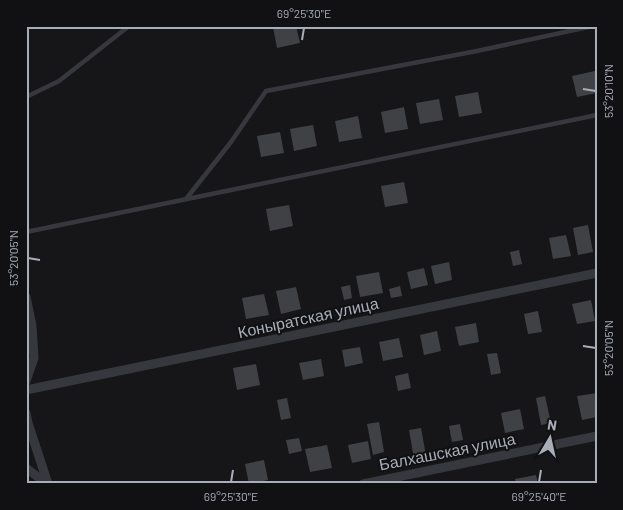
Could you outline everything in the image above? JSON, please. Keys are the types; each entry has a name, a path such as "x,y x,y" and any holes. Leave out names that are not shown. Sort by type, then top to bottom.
{"street":[{"name":"Коныратская улица","path":"26,390 597,273"},
{"path":"26,297 32,326 34,358 26,381"},
{"path":"26,413 47,484"},
{"name":"Балхашская улица","path":"363,484 597,436"},
{"path":"26,468 47,484"}],"lane":[{"path":"26,97 59,81 129,26"},
{"path":"186,199 231,142 266,91 477,51 593,26"},
{"path":"26,232 597,115"}],"building":[{"path":"296,26 300,43 277,48 273,27"},
{"path":"595,71 597,93 577,97 572,76"},
{"path":"478,92 482,113 459,117 455,96"},
{"path":"439,99 443,120 420,124 416,103"},
{"path":"404,107 408,129 385,133 381,112"},
{"path":"358,116 362,138 339,142 335,121"},
{"path":"313,125 317,146 294,151 290,129"},
{"path":"280,132 284,153 261,157 257,136"},
{"path":"404,182 408,203 385,207 381,186"},
{"path":"289,205 293,226 270,231 266,209"},
{"path":"588,225 593,252 578,255 573,228"},
{"path":"566,235 571,256 553,259 549,238"},
{"path":"519,250 522,264 513,266 510,252"},
{"path":"449,262 452,280 435,284 431,266"},
{"path":"424,268 428,285 411,289 407,272"},
{"path":"379,272 383,293 360,297 356,276"},
{"path":"350,285 352,298 344,300 341,287"},
{"path":"400,286 402,296 391,298 389,289"},
{"path":"296,287 301,309 281,314 276,291"},
{"path":"264,294 269,315 246,319 242,298"},
{"path":"591,300 595,321 577,324 572,304"},
{"path":"538,311 542,332 528,334 524,314"},
{"path":"476,323 479,342 459,346 455,327"},
{"path":"437,331 441,351 424,355 420,335"},
{"path":"399,338 403,357 383,361 379,342"},
{"path":"360,347 363,363 345,367 342,350"},
{"path":"497,353 501,373 491,375 487,354"},
{"path":"321,359 324,376 303,380 299,363"},
{"path":"256,364 260,385 237,390 233,368"},
{"path":"408,373 411,388 398,391 395,376"},
{"path":"597,393 597,417 582,420 577,396"},
{"path":"545,396 551,423 541,425 536,398"},
{"path":"287,398 291,418 281,420 277,400"},
{"path":"520,409 524,429 505,433 501,413"},
{"path":"379,422 384,452 373,455 367,424"},
{"path":"460,424 463,440 452,442 449,426"},
{"path":"421,428 426,456 414,459 409,430"},
{"path":"299,438 302,451 289,454 286,440"},
{"path":"368,441 371,459 352,463 348,445"},
{"path":"327,445 332,468 310,472 305,449"},
{"path":"264,460 268,480 249,484 245,464"},
{"path":"536,475 538,484 516,484 515,479"}]}
